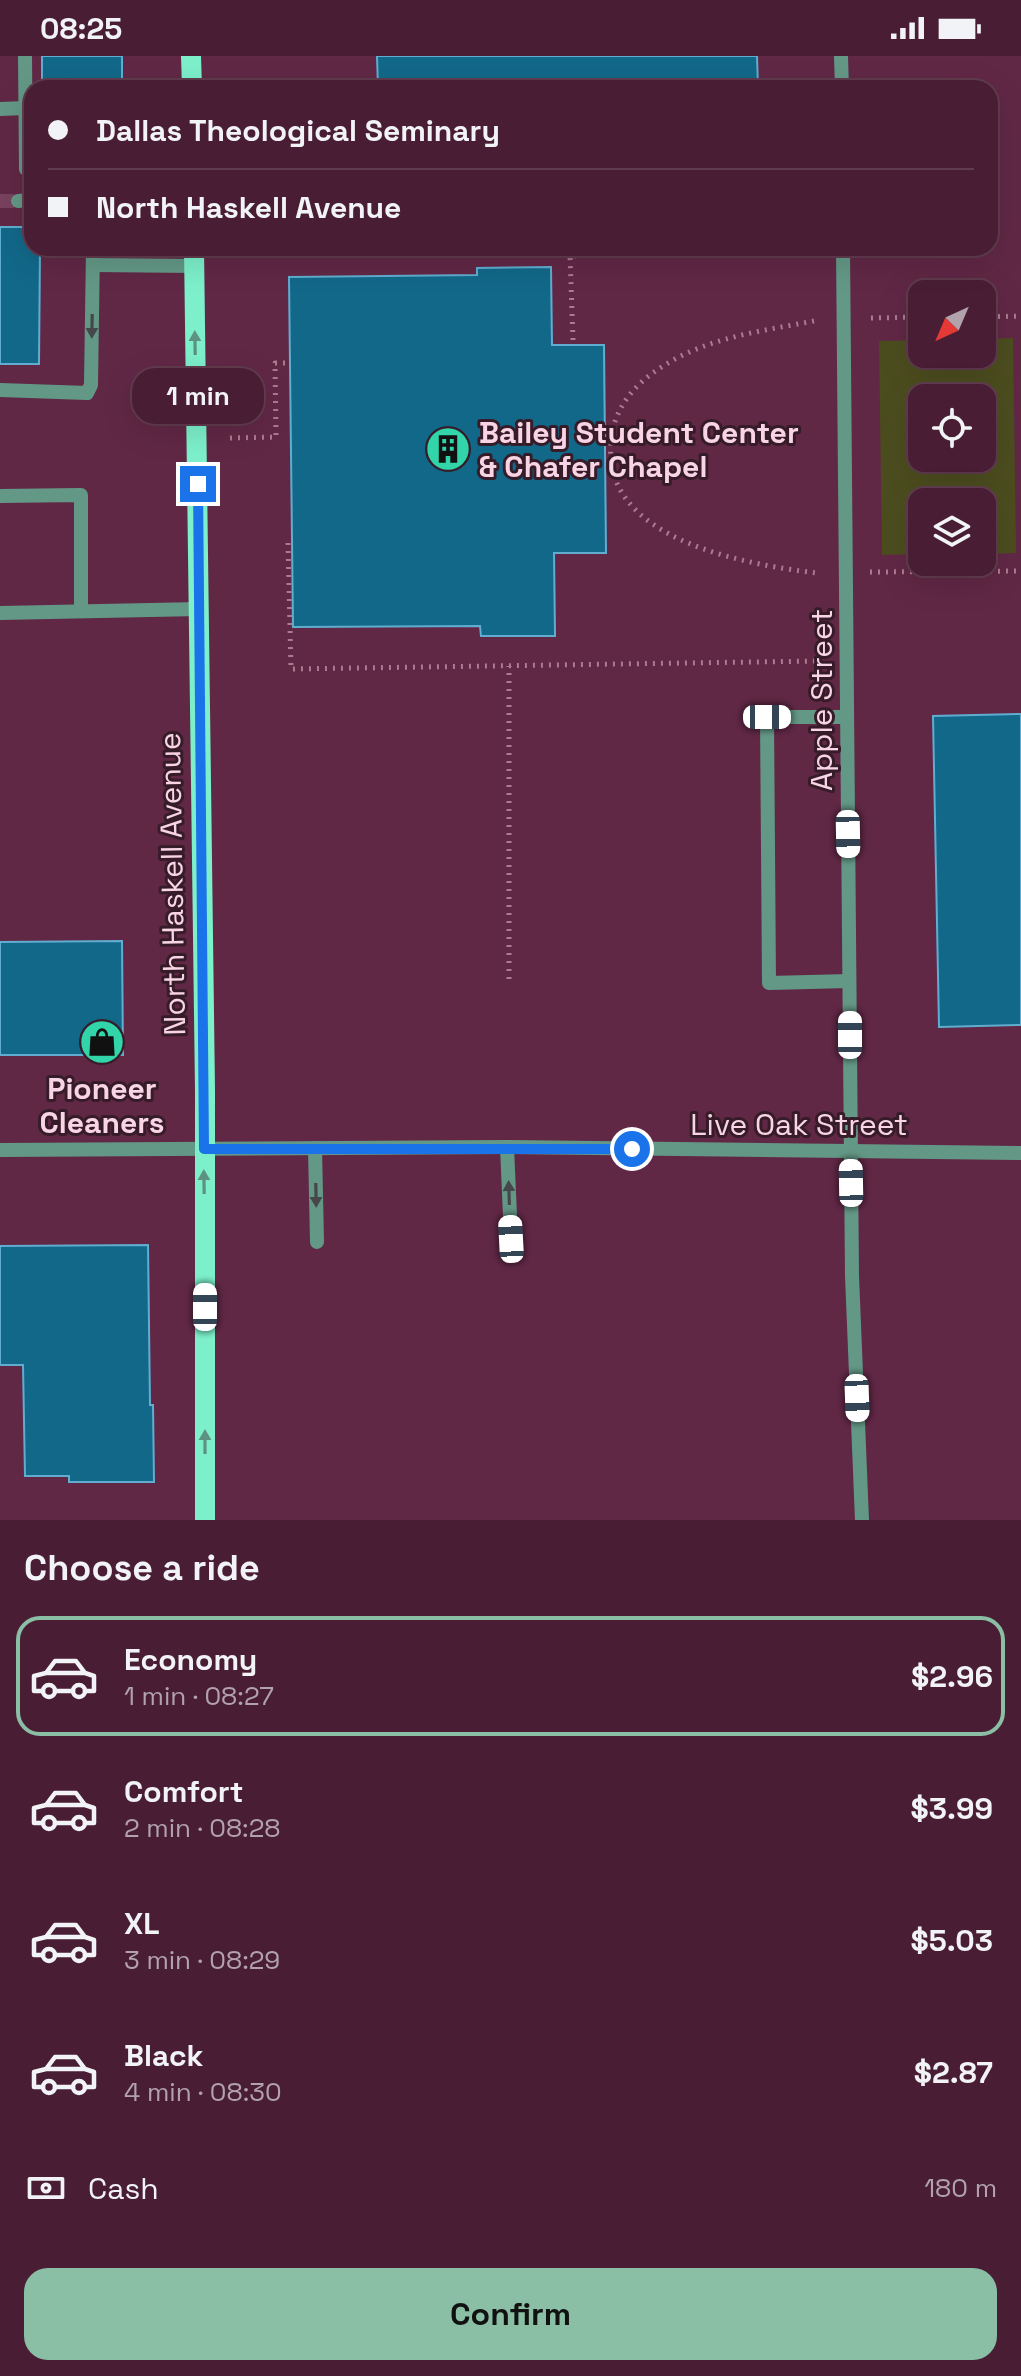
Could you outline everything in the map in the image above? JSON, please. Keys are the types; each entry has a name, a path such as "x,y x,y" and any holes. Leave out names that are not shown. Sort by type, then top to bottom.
{"main road":[{"path":"191,56 192,80"},
{"name":"North Haskell Avenue","path":"194,257 200,609 205,1520"}],"street":[{"path":"25,56 25,80"},
{"path":"841,56 842,80"},
{"path":"0,109 24,108"},
{"path":"0,390 87,393 91,385 93,256"},
{"name":"Apple Street","path":"843,256 852,1276 862,1520"},
{"path":"93,265 194,257"},
{"path":"0,496 81,495 81,611"},
{"path":"0,613 200,609"},
{"path":"847,717 767,717 769,983 849,981"},
{"path":"507,1147 511,1239"},
{"name":"Live Oak Street","path":"0,1150 507,1147 1021,1153"},
{"path":"315,1148 317,1242"}],"path":[{"path":"570,256 573,340"},
{"path":"996,317 1021,316"},
{"path":"843,318 908,317"},
{"path":"814,321 740,334 697,349 663,366 637,385 621,407 612,429 610,454 613,478 627,500 648,521 712,552 751,563 816,573"},
{"path":"230,438 276,437 275,363 287,363"},
{"path":"288,543 291,669 817,661"},
{"path":"846,571 1021,571"},
{"path":"509,666 509,979"}],"shaded area":[{"path":"1013,338 1016,553 996,554 996,488 908,488 908,554 882,555 879,341 908,340 908,368 996,368 996,339"}],"building":[{"path":"42,56 122,56 122,80 42,80"},
{"path":"377,56 757,56 758,80 378,80"},
{"path":"0,227 24,227 24,256 40,256 39,364 0,364"},
{"name":"Bailey Student Center & Chafer Chapel","path":"551,267 552,345 604,345 606,553 554,553 555,636 481,636 480,626 293,627 289,277 477,275 477,268"},
{"path":"1021,714 1021,1025 939,1027 933,716"},
{"path":"122,941 123,1055 0,1055 0,942"},
{"path":"148,1245 154,1482 69,1482 69,1476 25,1476 23,1365 0,1365 0,1246"}],"tunnel":[{"path":"0,201 18,201"}],"place":[{"name":"Bailey Student Center & Chafer Chapel","path":"448,449"},
{"name":"Pioneer Cleaners","path":"102,1042"}],"route":[{"path":"198,484 204,1149 632,1149"}]}
